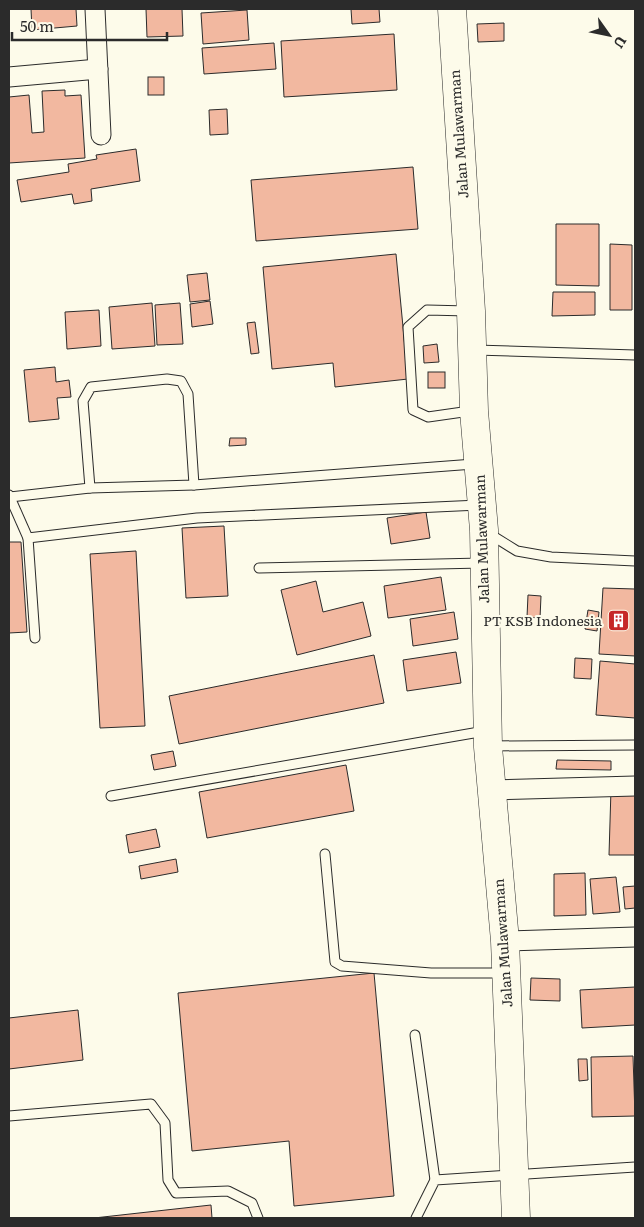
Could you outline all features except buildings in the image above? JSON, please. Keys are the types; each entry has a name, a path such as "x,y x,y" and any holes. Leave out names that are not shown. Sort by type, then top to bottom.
{"highway":[{"name":"Jalan Mulawarman","path":"452,9 471,311 474,410 483,517 488,739 507,973 516,1218"}],"street":[{"path":"95,9 101,135"},
{"path":"9,77 98,69"},
{"path":"491,790 635,786"},
{"path":"505,941 635,937"}],"lane":[{"path":"471,311 427,310 408,326 413,410 428,418 474,410"},
{"path":"473,350 635,355"},
{"path":"90,488 82,400 92,387 167,378 181,381 188,394 194,485"},
{"path":"35,638 28,538 10,496 90,488 194,485 480,464"},
{"path":"28,538 197,518 483,517 517,551 551,558 635,561"},
{"path":"259,568 484,563"},
{"path":"111,796 488,739 635,745"},
{"path":"325,854 335,962 342,966 431,973 507,973"},
{"path":"416,1035 435,1180 416,1218"},
{"path":"9,1116 152,1104 165,1123 168,1180 176,1193 228,1191 252,1203 258,1218"},
{"path":"435,1180 635,1167"}],"place":[{"name":"PT KSB Indonesia","path":"618,621"}]}
